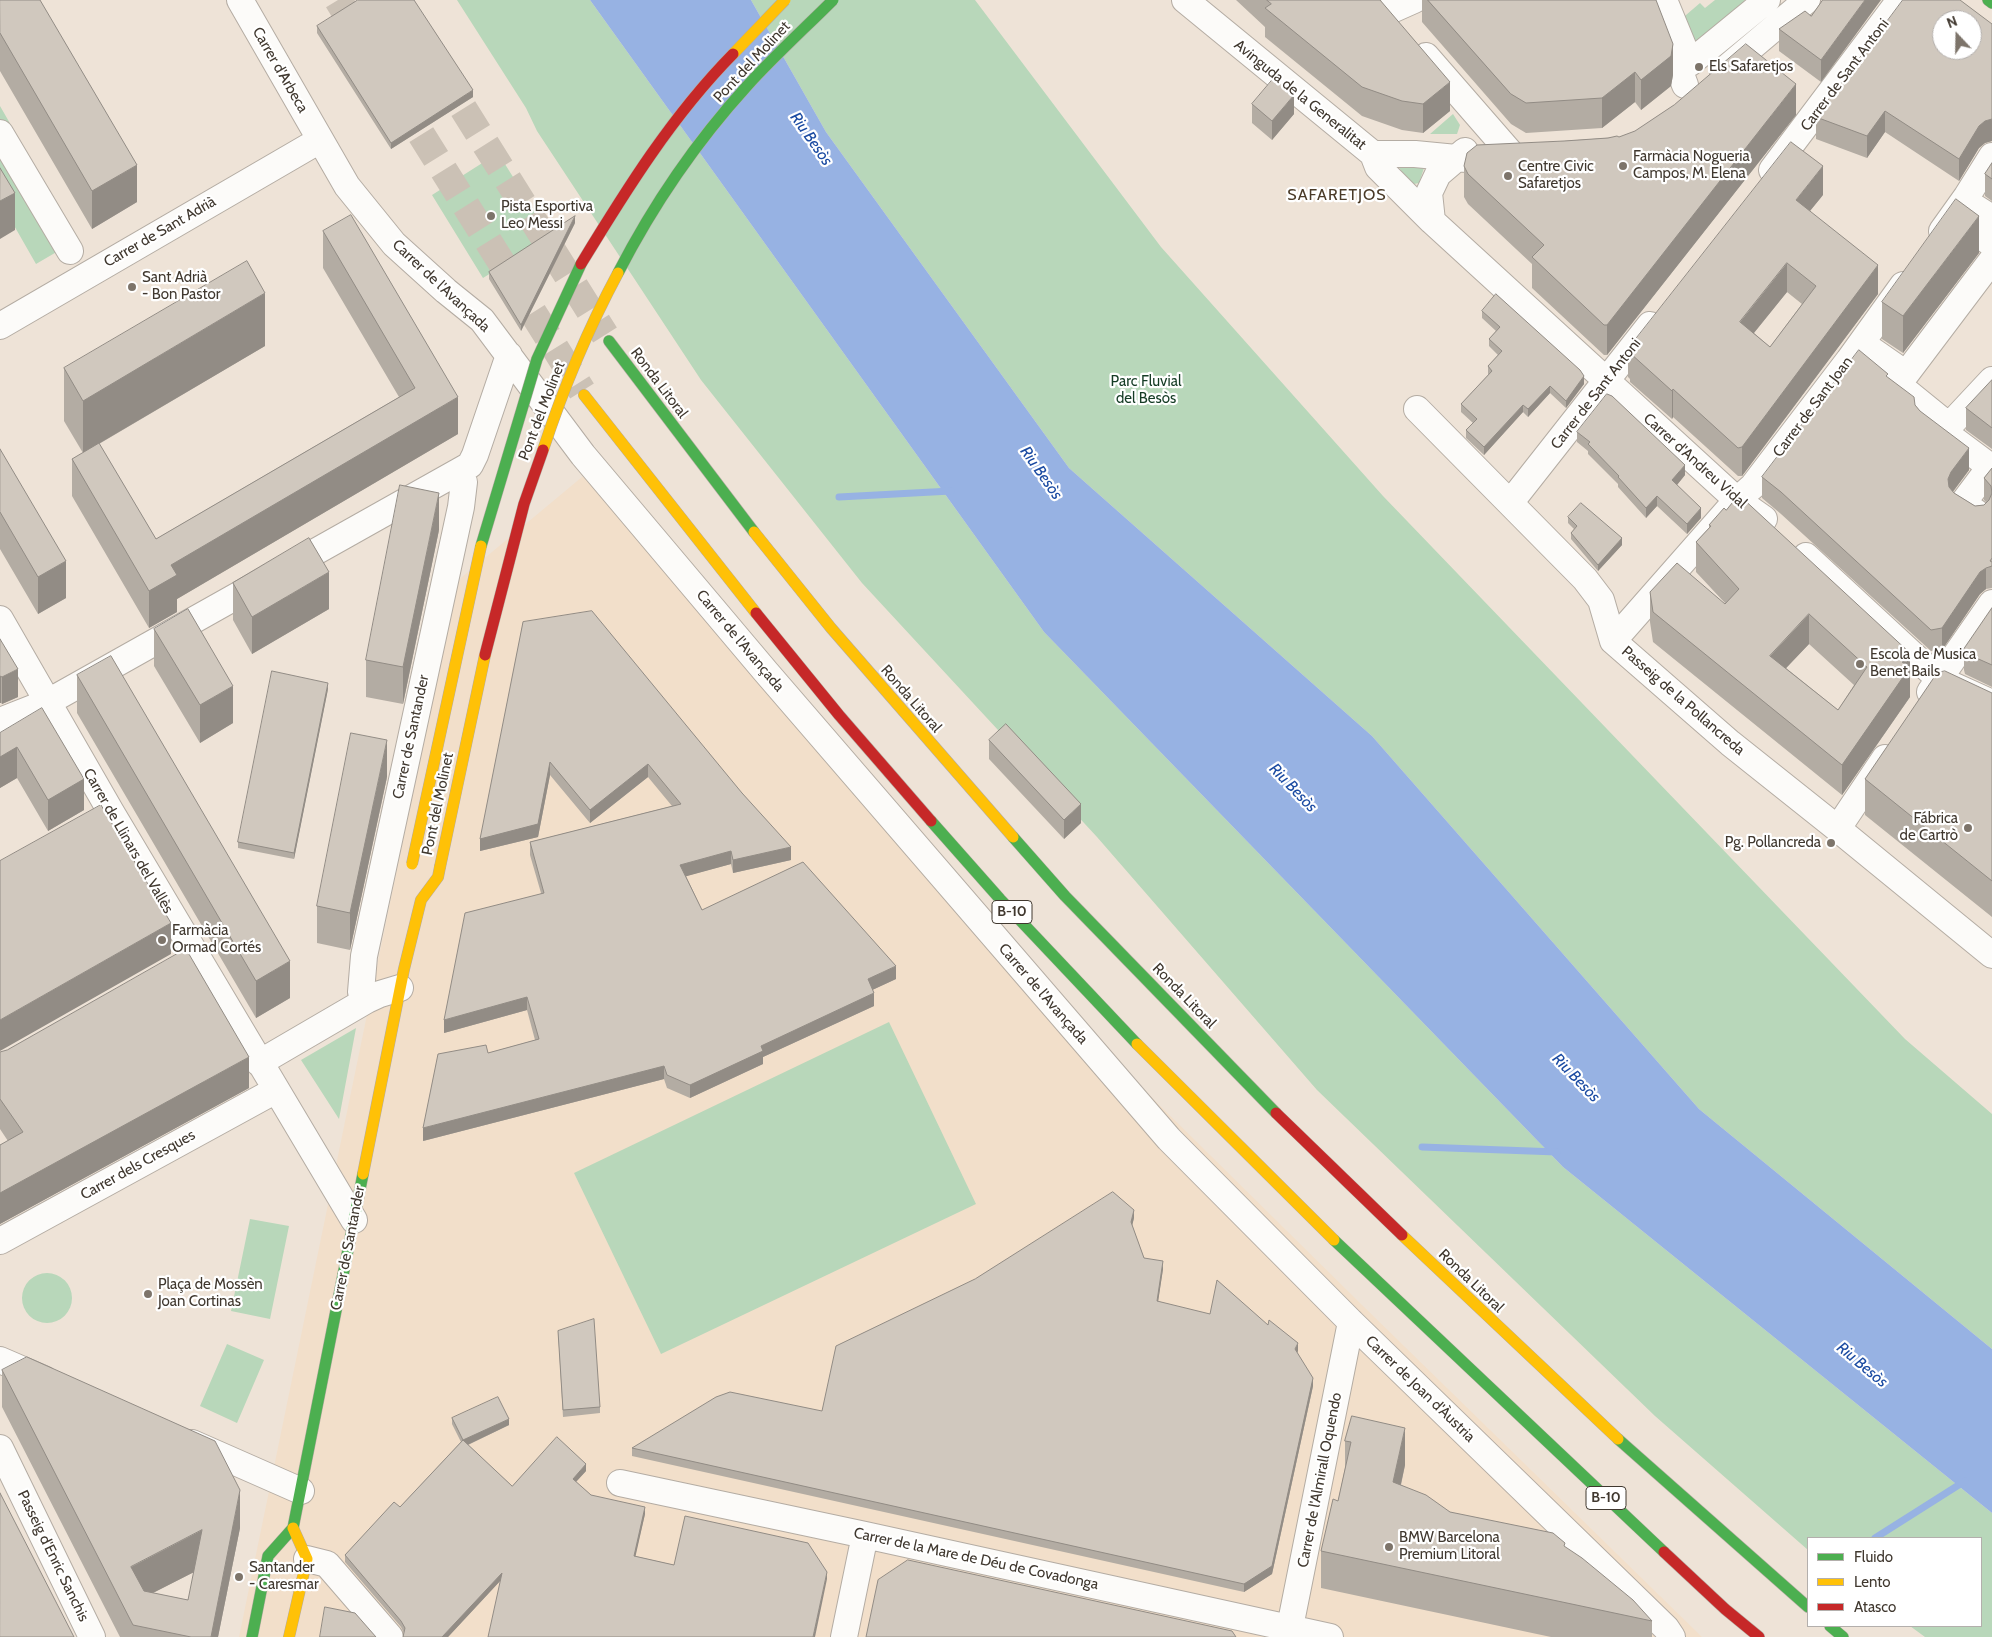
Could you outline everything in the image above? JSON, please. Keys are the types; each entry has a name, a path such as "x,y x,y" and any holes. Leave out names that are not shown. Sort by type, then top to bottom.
{"main road":[{"name":"Pont del Molinet","path":"410,874 484,533 537,360 581,264 625,192 671,126 727,60 785,0"},
{"name":"Pont del Molinet","path":"402,978 419,895 438,877 488,637 524,504 554,416 599,309 640,230 690,155 747,86 832,0"},
{"path":"1988,0 1992,3"},
{"name":"Ronda Litoral","path":"609,340 730,502 831,628 937,752 1065,896 1278,1115 1454,1286 1644,1464 1807,1605"},
{"name":"B-10","path":"584,395 793,661 999,898 1097,1003 1424,1328 1726,1609 1759,1637"},
{"name":"Carrer de Santander","path":"252,1637 268,1556 293,1528 402,978"},
{"path":"289,1637 306,1559 293,1528"},
{"path":"1726,1609 1742,1637"},
{"path":"1831,1627 1843,1637"}],"street":[{"name":"Carrer d'Arbeca","path":"240,0 320,140"},
{"name":"Avinguda de la Generalitat","path":"1185,0 1373,154 1415,154 1477,160 1523,157 1489,128"},
{"path":"1382,6 1414,0"},
{"path":"1652,0 1685,85"},
{"path":"1664,0 1690,63 1767,0"},
{"path":"1676,110 1807,0"},
{"name":"Carrer de Sant Antoni","path":"1757,189 1813,118 1900,0"},
{"path":"1382,6 1489,128 1458,158 1438,174 1429,193 1432,221"},
{"path":"0,133 70,251"},
{"name":"Carrer de Sant Adrià","path":"0,326 320,140"},
{"name":"Carrer de l'Avançada","path":"320,140 347,186 394,244 446,291 482,320 583,454 703,597 1168,1139"},
{"name":"Carrer d'Andreu Vidal","path":"1373,154 1378,167 1432,221 1737,500 1782,535 1939,679 1992,703"},
{"name":"Carrer de Sant Joan","path":"1613,641 1737,500 1753,486 1849,360 1967,196 1992,156"},
{"path":"1992,218 1976,208 1965,224 1992,244"},
{"path":"1992,260 1906,374 1870,349 1864,357 1949,426 1992,380"},
{"name":"Carrer de Sant Antoni","path":"1510,503 1664,306"},
{"path":"0,721 48,702 470,465 509,355"},
{"path":"1849,360 1991,468 1963,503 1977,513"},
{"name":"Passeig de la Pollancreda","path":"1417,409 1585,579 1601,600 1613,641 1730,743 1838,828 1992,955"},
{"name":"Carrer de Santander","path":"361,992 364,956 459,517 464,482"},
{"path":"1916,712 1992,602"},
{"name":"Carrer de Llinars del Vallès","path":"0,619 48,702 102,817 187,962 259,1063 354,1220"},
{"path":"1838,828 1900,736"},
{"path":"259,1063 380,994 402,978"},
{"name":"Carrer dels Cresques","path":"0,1241 276,1090"},
{"name":"Carrer de Joan d'Àustria","path":"1168,1139 1351,1322 1666,1628 1672,1637"},
{"name":"Carrer de l'Almirall Oquendo","path":"1289,1633 1351,1322"},
{"path":"0,1360 62,1387"},
{"path":"171,1435 301,1491"},
{"name":"Passeig d'Enric Sanchis","path":"0,1448 92,1637"},
{"name":"Carrer de la Mare de Déu de Covadonga","path":"620,1483 866,1534 1289,1633 1330,1637"},
{"path":"844,1637 866,1534"},
{"path":"306,1559 327,1564 390,1637"}],"shaded area":[{"path":"594,467 983,931 1702,1637 239,1637 456,582"}],"green space":[{"path":"457,0 590,0 1044,632 1563,1167 1992,1513 1992,1637 1925,1637 1911,1627 1982,1627 1982,1537 1807,1537 1807,1549 1655,1416 1317,1090 1097,837 862,583 701,380 537,131 526,108"},
{"name":"Parc Fluvial del Besòs","path":"751,0 975,0 1161,247 1383,496 1905,1039 1992,1114 1992,1349 1699,1109 1372,736 1069,468 826,132"},
{"path":"1715,0 1744,0 1748,4 1700,46 1679,21 1700,3 1705,8"},
{"path":"0,106 77,240 36,264 0,201"},
{"path":"1453,114 1460,125 1457,134 1430,134"},
{"name":"Pista Esportiva Leo Messi","path":"498,153 550,236 483,278 432,195"},
{"path":"1395,162 1424,168 1419,183 1414,184 1408,180"},
{"path":"889,1022 976,1204 661,1354 574,1173"},
{"path":"356,1028 339,1119 301,1060"},
{"path":"250,1219 289,1226 270,1319 231,1311"},
{"path":"42,1273 52,1273 65,1280 72,1293 72,1303 65,1316 52,1323 42,1323 33,1319 26,1312 22,1303 22,1293 26,1284 33,1277"},
{"path":"227,1344 264,1360 237,1423 200,1406"}],"water":[{"name":"Riu Besòs","path":"590,0 751,0 826,132 1069,468 1372,736 1699,1109 1992,1349 1992,1513 1563,1167 1044,632"}],"building":[{"path":"0,0 40,0 137,165 92,191 0,33"},
{"path":"358,0 414,0 473,90 391,143 317,26"},
{"path":"1267,0 1380,0 1450,82 1423,104 1402,101 1362,87 1265,8 1271,4"},
{"path":"1428,0 1656,0 1673,44 1671,56 1641,80 1635,72 1602,98 1526,103 1511,94"},
{"path":"1823,0 1865,0 1821,60 1779,29 1805,11 1811,16"},
{"path":"1903,0 1960,0 1973,10 1932,10 1932,60 1982,60 1982,16 1992,24 1992,119 1985,121 1979,126 1959,159 1885,111 1867,136 1816,117"},
{"path":"1746,44 1796,84 1607,325 1604,325 1532,257 1544,245 1468,174 1464,166 1467,153 1477,145 1608,138 1619,137 1635,131 1674,105"},
{"path":"1274,78 1294,95 1272,121 1252,104"},
{"path":"1791,142 1823,166 1796,200 1878,265 1742,447 1738,448 1673,389 1672,391 1630,353 1628,349","holes":["1787,263 1816,286 1770,347 1740,322"]},
{"path":"1992,163 1992,179 1985,174"},
{"path":"0,168 15,193 0,201"},
{"path":"1956,199 1979,216 1903,316 1882,302"},
{"path":"351,215 458,397 171,565 177,575 149,591 72,459 99,443 156,539 415,388 323,231"},
{"path":"575,216 521,325 489,272"},
{"path":"247,261 265,293 83,401 64,368"},
{"path":"1496,294 1580,370 1584,376 1566,401 1550,386 1528,409 1523,405 1484,447 1466,430 1477,419 1461,404 1492,371 1488,366 1502,351 1489,339 1500,327 1482,311"},
{"path":"1859,350 1888,374 1886,376 1914,397 1915,405 1920,411 1969,448 1948,479 1949,487 1954,493 1975,506 1984,505 1992,493 1992,558 1990,561 1992,566 1980,572 1942,628 1931,630 1781,492 1762,477"},
{"path":"1992,380 1992,428 1966,408"},
{"path":"1607,394 1612,396 1685,465 1672,480 1701,508 1687,524 1657,496 1646,508 1588,444 1590,442 1577,432"},
{"path":"0,449 66,561 38,577 0,512"},
{"path":"1992,468 1992,493 1991,486 1984,478"},
{"path":"400,485 439,493 403,667 366,660"},
{"path":"1739,495 1910,653 1902,662 1910,667 1842,765 1653,612 1650,592 1677,563 1725,604 1739,589 1696,542 1724,508 1726,510","holes":["1809,614 1867,667 1838,710 1770,656"]},
{"path":"1581,503 1622,538 1598,565 1571,533 1577,526 1568,517"},
{"path":"309,538 329,572 252,617 233,583"},
{"path":"1992,608 1992,665 1965,653 1964,649"},
{"path":"188,609 233,686 200,705 154,629"},
{"path":"592,611 742,793 791,847 733,860 731,851 680,865 702,910 803,862 896,966 868,979 874,993 761,1046 763,1051 690,1085 667,1075 664,1066 423,1128 438,1054 486,1045 488,1053 539,1039 527,997 444,1020 465,913 544,893 530,842 681,804 648,764 590,810 550,762 538,824 480,839 523,622"},
{"path":"0,639 18,669 2,677 0,676"},
{"path":"111,656 290,961 256,981 77,675"},
{"path":"272,671 328,683 294,853 238,842"},
{"path":"1945,671 1992,693 1992,881 1865,779 1937,673"},
{"path":"42,708 84,779 48,800 17,747 0,757 0,733"},
{"path":"1006,724 1081,804 1064,820 989,740"},
{"path":"351,733 387,740 350,913 317,906"},
{"path":"101,805 171,923 0,1020 0,861"},
{"path":"186,949 249,1057 0,1193 0,1145 23,1132 0,1099 0,1052 7,1050"},
{"path":"1113,1192 1134,1210 1131,1222 1144,1258 1163,1261 1157,1301 1210,1314 1217,1280 1268,1325 1269,1320 1298,1343 1295,1349 1313,1378 1272,1566 1244,1584 632,1448 716,1397 730,1392 822,1411 836,1346 975,1279"},
{"path":"594,1319 600,1407 563,1410 558,1331"},
{"path":"27,1357 215,1441 240,1490 211,1637 191,1637 133,1625 2,1370","holes":["202,1530 188,1600 144,1591 131,1567"]},
{"path":"498,1397 509,1419 463,1440 452,1418"},
{"path":"1352,1416 1405,1428 1393,1482 1426,1495 1450,1512 1553,1533 1565,1543 1564,1546 1582,1558 1633,1600 1652,1621 1321,1551 1333,1499 1338,1501 1351,1442 1345,1441"},
{"path":"557,1437 586,1464 573,1479 591,1495 645,1507 634,1556 674,1565 685,1516 808,1543 827,1572 813,1637 488,1637 502,1573 442,1637 403,1637 405,1628 401,1621 345,1555 394,1502 400,1507 463,1440 512,1486"},
{"path":"0,1493 74,1637 0,1637"},
{"path":"908,1560 1232,1631 1236,1637 866,1637 878,1580"},
{"path":"325,1607 355,1613 376,1637 320,1637"}],"waterway":[{"path":"839,497 951,491"},
{"path":"1422,1147 1557,1152"},
{"path":"1877,1537 1965,1481"}],"tunnel":[{"path":"338,0 363,41"},
{"path":"441,73 605,335"},
{"path":"399,99 582,391"}],"traffic: fast":[{"path":"618,273 676,175 710,129 757,75 833,0"},
{"path":"1988,0 1992,3"},
{"path":"481,546 537,359 581,264"},
{"path":"609,341 754,532"},
{"path":"931,821 1000,899 1137,1044"},
{"path":"1013,837 1065,896 1276,1113"},
{"path":"252,1637 268,1556 293,1528 363,1174"},
{"path":"1334,1240 1664,1552"},
{"path":"1618,1439 1807,1606"},
{"path":"1831,1627 1843,1637"}],"traffic: slow":[{"path":"733,54 785,0"},
{"path":"543,450 577,360 596,316 618,273"},
{"path":"584,395 756,613"},
{"path":"754,532 831,628 1013,837"},
{"path":"412,864 481,546"},
{"path":"440,867 485,655"},
{"path":"363,1174 404,969 421,900 438,877 440,867"},
{"path":"1137,1044 1334,1240"},
{"path":"1402,1235 1618,1439"},
{"path":"289,1637 307,1559 293,1528"}],"traffic: jam":[{"path":"581,264 651,154 690,103 733,54"},
{"path":"485,655 524,504 543,450"},
{"path":"756,613 839,715 931,821"},
{"path":"1276,1113 1402,1235"},
{"path":"1664,1552 1725,1609 1759,1637"}],"place":[{"name":"Els Safaretjos","path":"1699,67"},
{"name":"Farmàcia Nogueria Campos, M. Elena","path":"1623,166"},
{"name":"Centre Civic Safaretjos","path":"1508,176"},
{"name":"Pista Esportiva Leo Messi","path":"491,216"},
{"name":"Sant Adrià - Bon Pastor","path":"132,287"},
{"name":"Escola de Musica Benet Bails","path":"1860,664"},
{"name":"Fábrica de Cartrò","path":"1968,828"},
{"name":"Pg. Pollancreda","path":"1831,843"},
{"name":"Farmàcia Ormad Cortés","path":"162,940"},
{"name":"Plaça de Mossèn Joan Cortinas","path":"148,1294"},
{"name":"BMW Barcelona Premium Litoral","path":"1389,1547"},
{"name":"Santander - Caresmar","path":"239,1577"}],"district":[{"name":"SAFARETJOS","path":"1337,195"}]}
